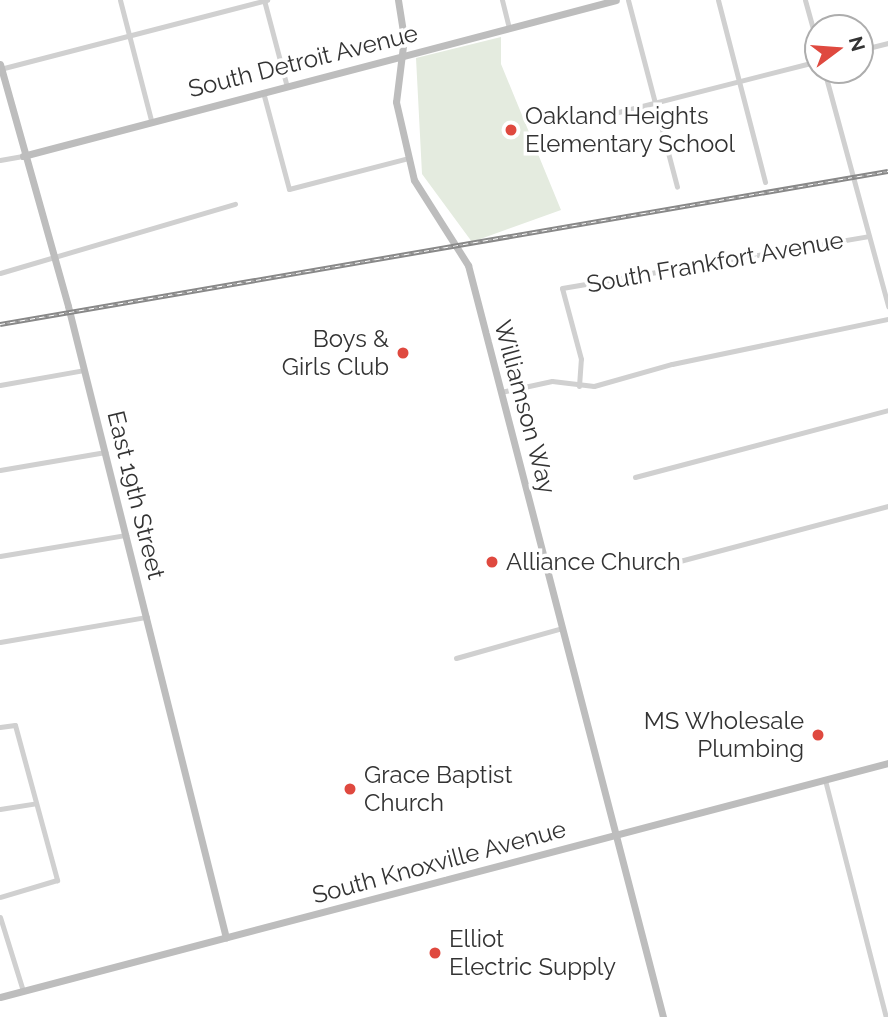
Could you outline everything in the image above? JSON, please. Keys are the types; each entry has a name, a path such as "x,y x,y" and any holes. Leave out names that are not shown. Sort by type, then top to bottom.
{"street":[{"path":"120,0 151,120"},
{"path":"0,67 129,37 265,0 286,83"},
{"name":"Williamson Way","path":"398,0 401,55 396,102 409,158 420,192 464,255 618,834 663,1017"},
{"path":"502,0 509,28"},
{"name":"South Detroit Avenue","path":"0,160 23,156 286,83 509,28 594,3 616,0"},
{"path":"628,0 677,187"},
{"path":"718,0 765,182"},
{"path":"587,120 804,64"},
{"name":"East 19th Street","path":"0,67 23,156 54,254 226,938"},
{"path":"828,84 888,306"},
{"path":"263,90 289,189 409,158"},
{"path":"0,273 54,254 235,204"},
{"name":"South Frankfort Avenue","path":"579,386 581,359 562,288 869,236"},
{"path":"881,280 888,278"},
{"path":"501,392 552,381 579,386 888,319"},
{"path":"0,385 84,370"},
{"path":"635,477 888,410"},
{"path":"0,470 105,452"},
{"path":"657,567 888,506"},
{"path":"0,556 126,535"},
{"path":"0,642 147,617"},
{"path":"456,658 562,628"},
{"path":"0,727 15,725 57,880 0,897"},
{"name":"South Knoxville Avenue","path":"0,997 888,763"},
{"path":"825,779 886,1017"},
{"path":"0,809 36,803"},
{"path":"0,917 23,991"}],"shaded area":[{"path":"501,37 501,64 561,210 472,242 422,174 416,58"}],"railway":[{"path":"0,324 888,171"}],"place":[{"name":"Oakland Heights Elementary School","path":"511,130"},
{"name":"Boys & Girls Club","path":"403,353"},
{"name":"Alliance Church","path":"492,562"},
{"name":"MS Wholesale Plumbing","path":"818,735"},
{"name":"Grace Baptist Church","path":"350,789"},
{"name":"Elliot Electric Supply","path":"435,953"}]}
